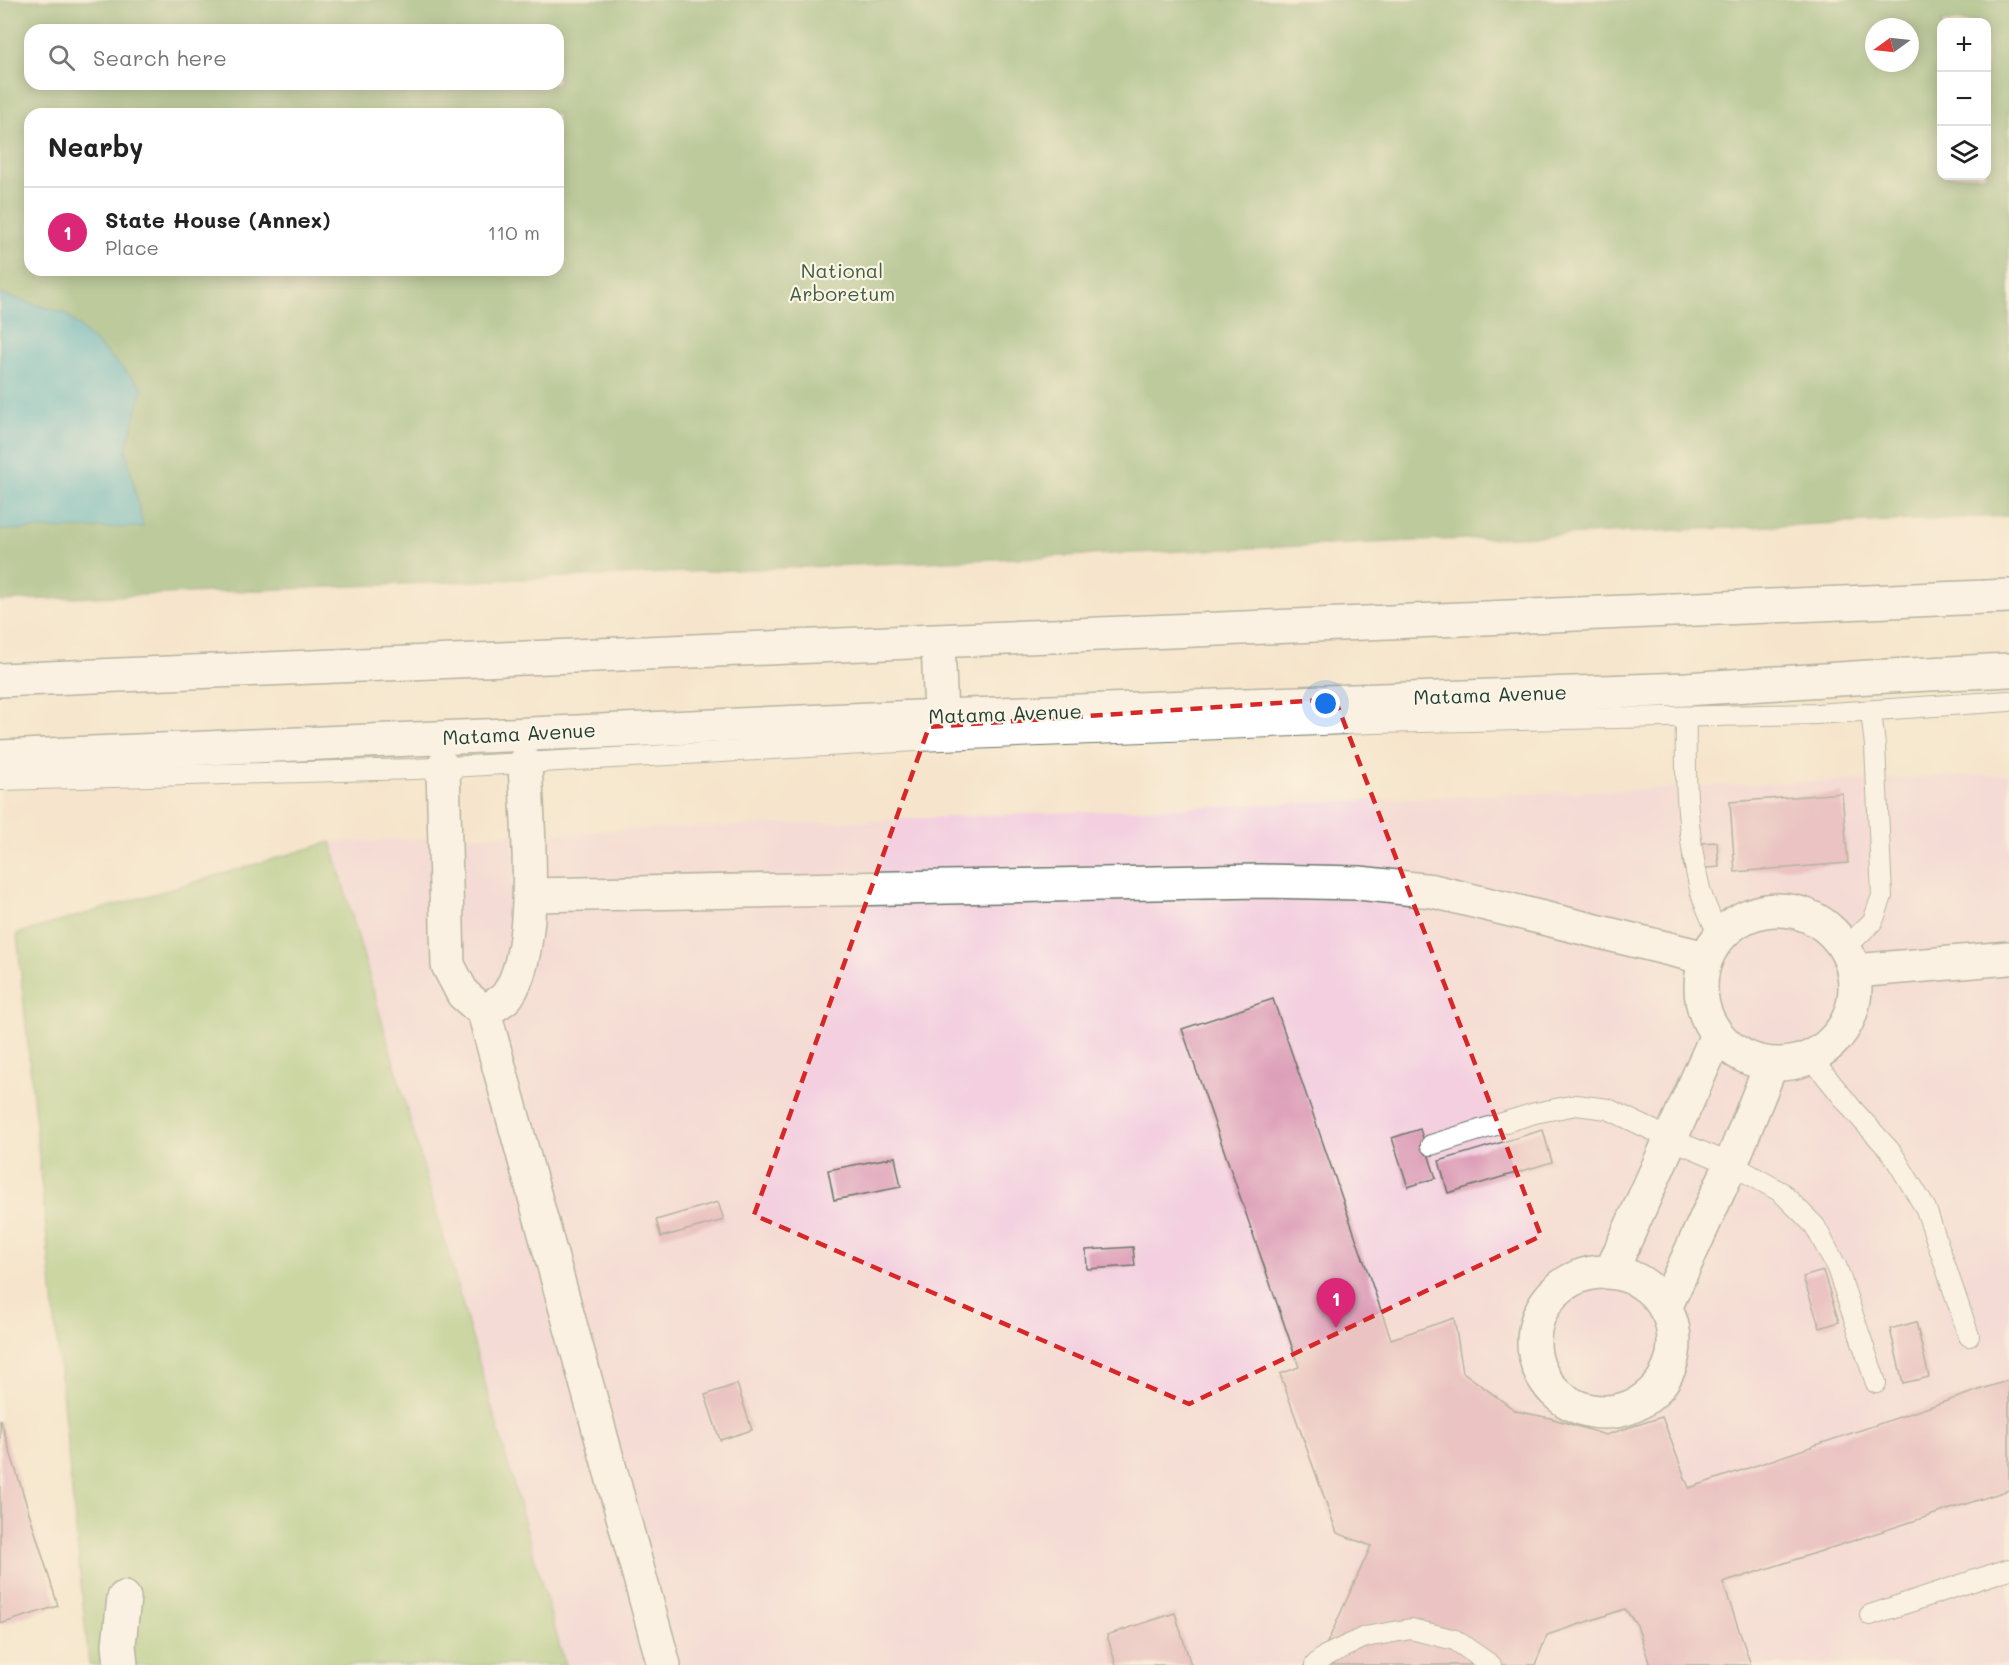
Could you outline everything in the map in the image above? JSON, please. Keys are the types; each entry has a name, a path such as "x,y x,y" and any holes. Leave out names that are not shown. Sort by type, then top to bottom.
{"main road":[{"path":"0,680 2009,596"},
{"path":"938,642 941,716"},
{"name":"Matama Avenue","path":"0,757 941,716 1686,689 1869,676 2009,670"},
{"path":"484,1012 506,996 523,961 530,895 525,763"},
{"path":"443,767 448,965 463,994 484,1012 664,1665"},
{"path":"530,895 1260,881 1359,883 1432,891 1713,947"},
{"path":"1785,910 1809,916 1829,928 1850,960 1855,995 1850,1019 1837,1039 1812,1059 1796,1064 1771,1065 1750,1060 1732,1050 1717,1035 1704,1011 1701,984 1713,947 1738,920 1761,911 1785,910"},
{"path":"1850,960 2009,958"},
{"path":"1611,1272 1717,1035"},
{"path":"1665,1308 1731,1164 1771,1065"},
{"path":"1611,1272 1633,1278 1651,1290 1665,1308 1673,1330 1673,1354 1666,1376 1652,1395 1633,1408 1609,1413 1587,1411 1565,1402 1548,1385 1537,1365 1533,1342 1538,1318 1549,1298 1566,1282 1588,1274 1611,1272"},
{"path":"121,1665 119,1644 124,1598"}],"lane":[{"path":"0,780 443,767 917,741 1291,726 1815,714 2009,701"},
{"path":"1850,960 1874,921 1882,896 1875,746 1871,711"},
{"path":"1686,717 1685,765 1693,851 1713,947"},
{"path":"1812,1059 1892,1153 1926,1209 1969,1336"},
{"path":"1431,1145 1535,1113 1576,1105 1608,1109 1731,1164 1781,1192 1815,1226 1837,1268 1876,1383"},
{"path":"1870,1615 2009,1569"},
{"path":"1315,1665 1325,1656 1365,1637 1411,1629 1455,1640 1491,1665"}],"highlighted area":[{"path":"1335,699 1541,1236 1189,1404 754,1215 929,727"}],"shaded area":[{"path":"2009,774 2009,1665 565,1665 331,842"}],"green space":[{"name":"National Arboretum","path":"0,0 2009,0 2009,516 0,601"},
{"path":"331,842 565,1665 89,1665 17,934"}],"water":[{"path":"0,294 65,313 143,388 126,450 143,527 0,530"}],"building":[{"path":"1842,793 1848,863 1735,872 1730,802"},
{"path":"1717,842 1719,867 1684,870 1682,844"},
{"path":"1273,999 1391,1339 1454,1318 1463,1372 1516,1411 1550,1418 1606,1435 1662,1417 1689,1488 2009,1380 2009,1490 1723,1583 1751,1665 1650,1665 1637,1625 1625,1609 1547,1635 1535,1665 1317,1665 1371,1546 1337,1533 1280,1374 1299,1367 1182,1029"},
{"path":"1420,1129 1436,1178 1408,1187 1392,1138"},
{"path":"1543,1130 1552,1162 1448,1193 1439,1161"},
{"path":"895,1157 901,1187 834,1200 828,1170"},
{"path":"718,1202 724,1220 661,1237 656,1220"},
{"path":"1133,1247 1135,1266 1087,1269 1086,1250"},
{"path":"1823,1271 1839,1322 1820,1328 1803,1277"},
{"path":"1916,1322 1929,1377 1903,1383 1890,1329"},
{"path":"737,1384 752,1430 720,1440 705,1395"},
{"path":"0,1419 58,1606 0,1624"},
{"path":"1175,1613 1191,1665 1116,1665 1107,1635"}],"place":[{"name":"State House (Annex)","path":"1336,1328"}]}
